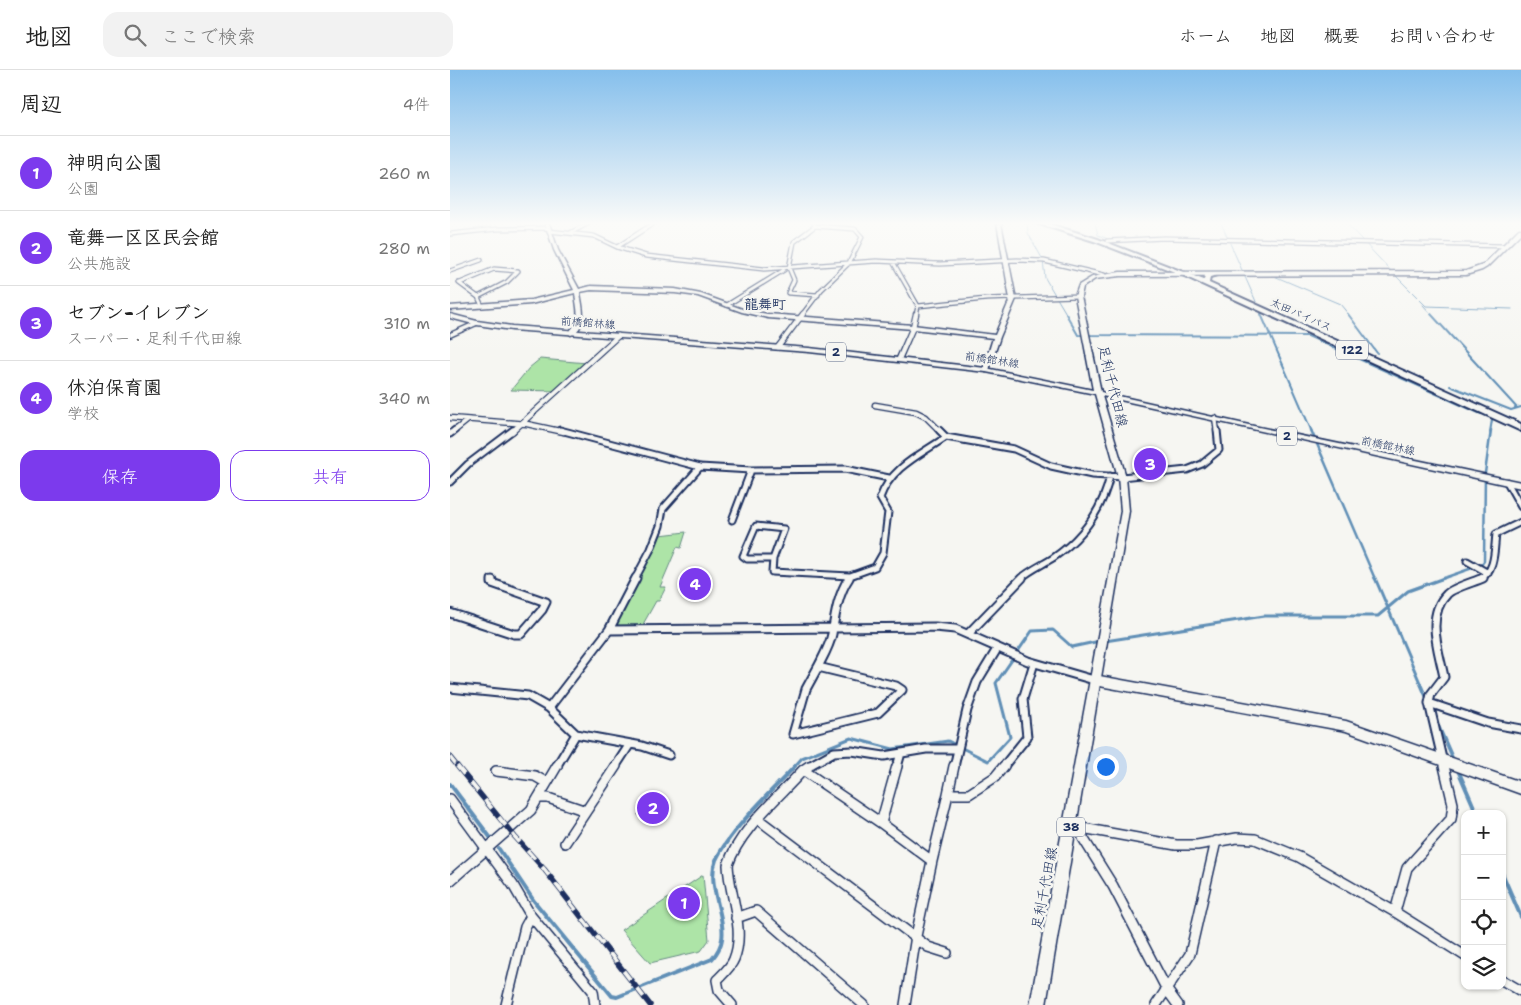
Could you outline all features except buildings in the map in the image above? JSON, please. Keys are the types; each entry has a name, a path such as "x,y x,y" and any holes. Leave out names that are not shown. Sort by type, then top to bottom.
{"highway":[{"path":"1156,273 1162,270 1163,267"},
{"name":"太田バイパス","path":"1165,267 1186,273 1521,428"},
{"name":"太田バイパス","path":"1170,267 1207,281 1521,423"},
{"path":"1207,281 1208,276 1215,274"}],"main road":[{"path":"986,370 1013,299 1008,267"},
{"path":"1078,296 1081,286 1086,282 1104,276 1156,273 1458,274 1480,270 1483,267"},
{"path":"450,308 531,302 577,290 598,288 684,292 757,314 913,327 997,337"},
{"name":"足利千代田線","path":"1038,1005 1077,828 1094,680 1124,518 1125,495 1122,477 1097,392 1078,296"},
{"name":"前橋館林線","path":"450,316 477,322 571,333 778,347 986,370 1097,392 1249,427 1521,485"},
{"path":"450,335 477,322"},
{"path":"1094,680 1346,726 1521,788"}],"street":[{"path":"450,271 462,267"},
{"path":"565,267 577,290 581,320 577,328 571,333"},
{"path":"743,267 806,267"},
{"path":"778,347 818,295 846,267"},
{"path":"896,267 918,306 913,327 899,359"},
{"path":"1071,267 1096,272 1104,276"},
{"path":"789,268 794,280 788,293 818,295"},
{"path":"727,305 776,274 789,268"},
{"path":"478,297 507,282 518,271 494,269 459,283 478,297 482,306"},
{"path":"918,306 986,299 1078,296"},
{"path":"450,482 468,464 522,424 618,336"},
{"path":"875,405 916,412 926,417 946,437 1014,449 1036,460 1068,471 1122,477 1187,470 1202,464 1219,450 1215,418"},
{"path":"450,418 552,428 700,467 751,470 846,469 889,478"},
{"path":"450,434 468,420"},
{"path":"774,559 747,559 743,556 756,526 774,526 784,529 774,559 772,572 779,574 850,576 875,567 883,553 888,512 880,498 889,478 904,465 946,437"},
{"path":"548,708 609,630 652,549 660,526 663,509 700,467"},
{"path":"732,520 751,470"},
{"path":"968,634 997,600 1019,580 1037,566 1060,553 1085,530 1093,521 1108,491 1110,476"},
{"path":"1507,482 1521,507"},
{"path":"1395,912 1407,868 1451,818 1453,804 1429,703 1432,694 1444,677 1434,620 1440,605 1451,590 1470,584 1488,574 1492,567 1496,534 1521,522"},
{"path":"1469,562 1488,574"},
{"path":"818,666 896,686 902,690 878,713 792,734 806,689 834,628 833,622 844,585 850,576"},
{"path":"450,612 514,634 521,634 542,610 546,602 492,583 492,580"},
{"path":"609,630 935,627 968,634 997,649 1034,663 1094,680"},
{"path":"905,1005 916,936 967,710 977,682 997,649"},
{"path":"948,794 969,794 995,777 1027,737 1022,702 1023,689 1034,663"},
{"path":"450,688 497,694 521,694 548,708 576,734 630,744 669,756"},
{"path":"1429,703 1488,723 1521,730"},
{"path":"450,881 526,815 576,734"},
{"path":"565,843 630,744"},
{"path":"732,1005 718,990 717,980 735,958 738,934 728,864 742,840 758,819 803,770 815,761 834,752 852,751 884,756 926,749 957,749"},
{"path":"881,823 901,753"},
{"path":"803,770 881,823 932,861"},
{"path":"496,771 536,776 546,783"},
{"path":"538,798 548,798 586,811"},
{"path":"450,799 513,885 531,916 593,991 595,1005"},
{"path":"758,819 916,936 928,947 947,953"},
{"path":"1077,828 1176,845 1197,845 1237,838 1255,839 1299,857 1395,912 1461,953"},
{"path":"1077,828 1113,886 1167,990 1178,1005"},
{"path":"1156,1005 1190,954 1216,841"},
{"path":"736,918 756,911 864,1005"},
{"path":"506,1005 525,927 531,916"},
{"path":"1506,982 1521,991"}],"green space":[{"path":"540,359 587,363 556,391 511,390 529,368"},
{"path":"686,532 681,548 677,547 660,587 666,587 642,626 615,627 660,535"},
{"path":"703,875 709,940 701,951 650,963 621,930"}],"waterway":[{"path":"1044,267 1045,278 1067,315"},
{"path":"1240,267 1262,315"},
{"path":"1387,267 1392,272"},
{"path":"1274,276 1340,304 1349,315"},
{"path":"1396,276 1426,306 1512,309"},
{"path":"1423,305 1432,315"},
{"path":"1066,314 1078,335 1270,336"},
{"path":"1261,314 1270,336"},
{"path":"1348,314 1377,353"},
{"path":"1431,314 1517,408"},
{"path":"1270,336 1308,336 1481,414"},
{"path":"1270,336 1312,432"},
{"path":"1450,386 1511,410 1521,407"},
{"path":"1490,432 1492,420"},
{"path":"1311,430 1375,579"},
{"path":"1441,579 1481,565 1484,561 1485,473 1491,430"},
{"path":"1375,578 1388,608"},
{"path":"1388,608 1408,591 1444,578"},
{"path":"1105,641 1264,616 1378,616 1388,608"},
{"path":"1388,608 1427,699"},
{"path":"794,767 802,758 851,738 893,749 948,741 988,761 1010,737 996,683 1032,631 1053,630 1072,647 1100,641"},
{"path":"1436,720 1454,761"},
{"path":"499,849 534,901 612,996 617,997 714,957 721,945 722,939 721,920 713,879 716,860 741,824 795,766"},
{"path":"1457,768 1475,810"},
{"path":"450,784 490,837"},
{"path":"1506,882 1521,917"}],"railway":[{"path":"450,757 458,767"},
{"path":"457,766 515,837 544,869 650,1005"}],"place":[{"name":"セブン-イレブン","path":"1150,464"},
{"name":"休泊保育園","path":"695,584"},
{"name":"竜舞一区区民会館","path":"653,808"},
{"name":"神明向公園","path":"684,903"}],"district":[{"name":"龍舞町","path":"765,304"}]}
